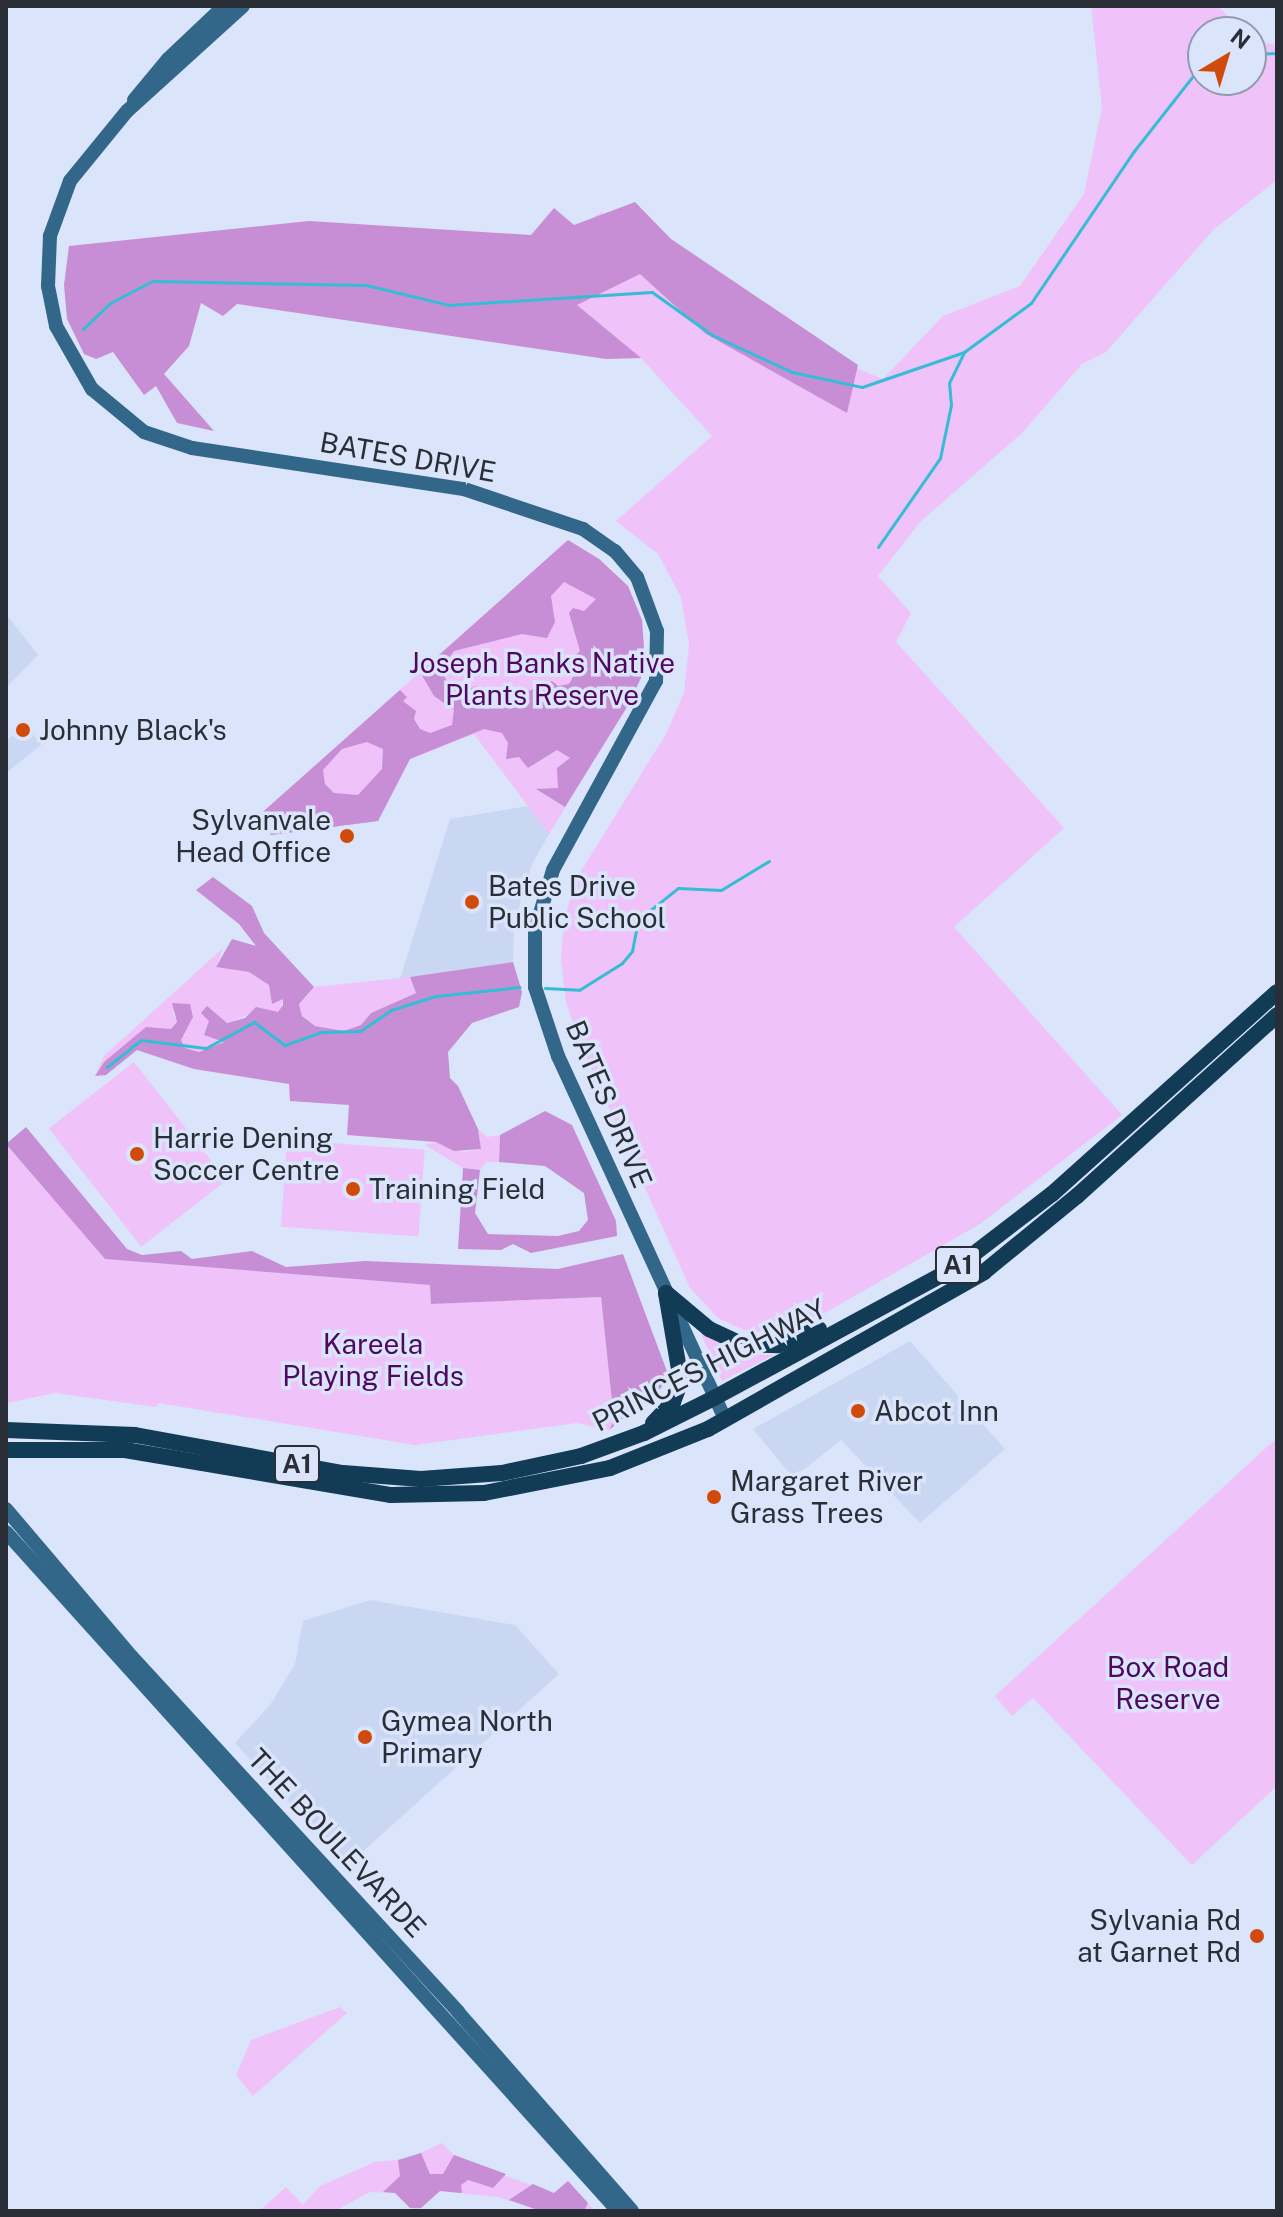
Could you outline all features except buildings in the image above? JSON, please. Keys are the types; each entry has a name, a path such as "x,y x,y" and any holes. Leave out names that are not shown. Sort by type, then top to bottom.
{"highway":[{"name":"PRINCES HIGHWAY","path":"6,1430 135,1435 343,1473 421,1479 542,1466 644,1433 958,1266 1032,1210 1277,992"},
{"name":"PRINCES HIGHWAY","path":"6,1450 125,1450 360,1492 455,1495 551,1482 610,1468 725,1419 984,1272 1077,1196 1277,1015"},
{"path":"666,1293 709,1329 741,1344 768,1346 822,1327 844,1326"},
{"path":"644,1433 673,1402 681,1381 666,1293"}],"main road":[{"name":"BATES DRIVE","path":"224,6 160,68 70,181 53,224 48,259 50,306 61,340 109,408 144,432 192,448 413,479 550,515 615,551 652,606 659,655 656,681 553,870 541,901 534,958 535,987 558,1056 725,1419"},
{"name":"BATES DRIVE","path":"127,111 243,6"},
{"path":"6,1460 36,1449"},
{"name":"THE BOULEVARDE","path":"6,1509 132,1657 469,2023 632,2211"},
{"name":"THE BOULEVARDE","path":"6,1532 618,2211"}],"shaded area":[{"path":"635,202 671,239 858,365 847,413 706,334 640,274 577,305 641,358 606,359 237,304 223,316 201,303 189,346 164,374 214,431 177,423 156,386 144,395 113,352 96,359 84,354 67,319 64,285 69,246 309,221 531,235 554,208 574,225"},
{"name":"Joseph Banks Native Plants Reserve","path":"568,540 599,559 628,586 642,620 644,648 641,678 627,707 565,807 536,789 558,788 557,768 570,758 557,750 528,768 519,757 506,759 508,743 502,733 484,729 410,759 378,821 271,835 256,818 400,690 407,697 403,701 416,711 414,719 420,729 430,733 452,725 454,710 434,696 420,672","holes":["564,582 596,599 584,611 573,608 569,613 580,651 565,665 574,675 569,684 558,686 552,681 510,699 495,698 477,686 460,693 451,690 441,669 454,651 522,634 547,638 555,622 551,596","367,742 383,749 382,769 358,795 334,793 325,784 323,770 342,749"]},
{"path":"6,614 38,655 6,688"},
{"path":"24,725 42,744 6,773 6,741"},
{"name":"Bates Drive Public School","path":"528,806 549,834 532,864 514,924 513,962 400,979 450,819"},
{"path":"213,877 252,906 264,933 314,987 299,1004 302,1016 315,1026 344,1031 361,1025 371,1013 416,993 410,977 513,962 522,992 519,1007 472,1023 448,1052 450,1078 458,1086 478,1129 481,1149 454,1151 436,1142 347,1135 349,1105 290,1101 289,1084 194,1069 137,1050 106,1075 95,1076 104,1062 146,1027 171,1029 177,1022 172,1003 190,1004 193,1017 181,1040 185,1048 199,1052 224,1042 204,1035 209,1021 201,1013 207,1006 227,1023 245,1018 256,1007 278,1012 283,1005 283,999 272,1004 269,985 249,972 216,967 232,939 256,946 239,924 196,890"},
{"path":"545,1111 572,1125 616,1221 617,1236 531,1253 513,1244 501,1250 458,1249 463,1168 480,1170 475,1213 488,1234 558,1236 579,1231 588,1220 584,1193 545,1166 499,1162 500,1135"},
{"path":"26,1127 127,1249 142,1255 181,1251 192,1259 252,1251 286,1267 365,1261 558,1269 623,1254 668,1374 661,1388 609,1430 614,1421 601,1297 431,1304 430,1285 105,1259 6,1144"},
{"path":"910,1341 1005,1449 920,1523 841,1440 793,1478 753,1429"},
{"name":"Gymea North Primary","path":"370,1600 515,1625 559,1674 347,1866 235,1743 270,1705 295,1664 303,1621"},
{"path":"421,2153 430,2174 443,2174 454,2155 506,2174 493,2188 468,2180 461,2185 462,2193 440,2191 421,2208 410,2208 395,2193 383,2192 400,2176 398,2160"},
{"path":"568,2181 588,2203 584,2211 541,2211 509,2200 533,2184 554,2193"}],"green space":[{"path":"1091,6 1218,6 1227,16 1187,16 1187,96 1267,96 1267,43 1277,45 1277,180 1214,229 1106,352 1082,364 1022,433 920,522 878,576 911,613 896,642 1064,828 954,927 1122,1115 980,1224 823,1314 771,1333 744,1330 718,1318 690,1288 579,1041 566,1002 561,960 564,921 575,881 666,734 684,693 689,645 681,597 658,554 616,521 712,436 641,358 505,274 602,212 714,311 883,379 943,316 1020,286 1084,194 1102,108"},
{"name":"Joseph Banks Native Plants Reserve","path":"568,540 599,559 628,586 642,620 644,648 641,678 627,707 549,834 474,734 410,759 378,821 271,835 256,818"},
{"path":"223,948 216,967 249,972 269,985 272,993 284,998 279,1012 252,1013 227,1023 209,1021 208,1027 225,1041 199,1052 185,1048 181,1040 193,1017 172,1012 177,1022 171,1029 104,1062 95,1076 104,1056"},
{"path":"410,977 416,993 371,1013 361,1025 344,1031 315,1026 302,1016 299,1004 314,987"},
{"name":"Harrie Dening Soccer Centre","path":"134,1062 226,1180 141,1247 49,1128"},
{"path":"478,1129 487,1137 500,1135 499,1162 486,1162 480,1170 463,1168 425,1145 436,1142 463,1152 481,1149"},
{"name":"Training Field","path":"287,1140 425,1150 419,1236 281,1227"},
{"name":"Kareela Playing Fields","path":"6,1144 105,1259 431,1285 431,1304 601,1297 614,1421 609,1430 577,1423 415,1445 159,1403 156,1407 55,1393 6,1403"},
{"path":"701,1334 742,1354 774,1355 722,1381"},
{"name":"Box Road Reserve","path":"1277,1438 1277,1786 1192,1865 1033,1698 1012,1716 995,1696"},
{"path":"340,2007 347,2013 253,2096 236,2075 251,2040"},
{"path":"442,2143 458,2159 554,2193 568,2181 595,2211 541,2211 498,2197 440,2191 417,2211 395,2193 370,2192 335,2211 259,2211 286,2187 303,2205 320,2186 375,2162 408,2159"}],"waterway":[{"path":"1267,53 1277,53"},
{"path":"83,329 110,303 152,281 366,285 449,305 652,292 712,335 792,372 862,387 964,352 1031,303 1134,151 1187,83"},
{"path":"878,547 940,458 951,405 949,383 964,352"},
{"path":"545,988 579,990 622,963 632,951 638,920 678,888 721,890 769,861"},
{"path":"107,1067 141,1040 206,1048 254,1022 285,1045 320,1032 360,1031 391,1010 436,996 520,987"}],"place":[{"name":"Johnny Black's","path":"23,730"},
{"name":"Sylvanvale Head Office","path":"347,836"},
{"name":"Bates Drive Public School","path":"472,902"},
{"name":"Harrie Dening Soccer Centre","path":"137,1154"},
{"name":"Training Field","path":"353,1189"},
{"name":"Abcot Inn","path":"858,1411"},
{"name":"Margaret River Grass Trees","path":"714,1497"},
{"name":"Gymea North Primary","path":"365,1737"},
{"name":"Sylvania Rd at Garnet Rd","path":"1257,1936"}]}
